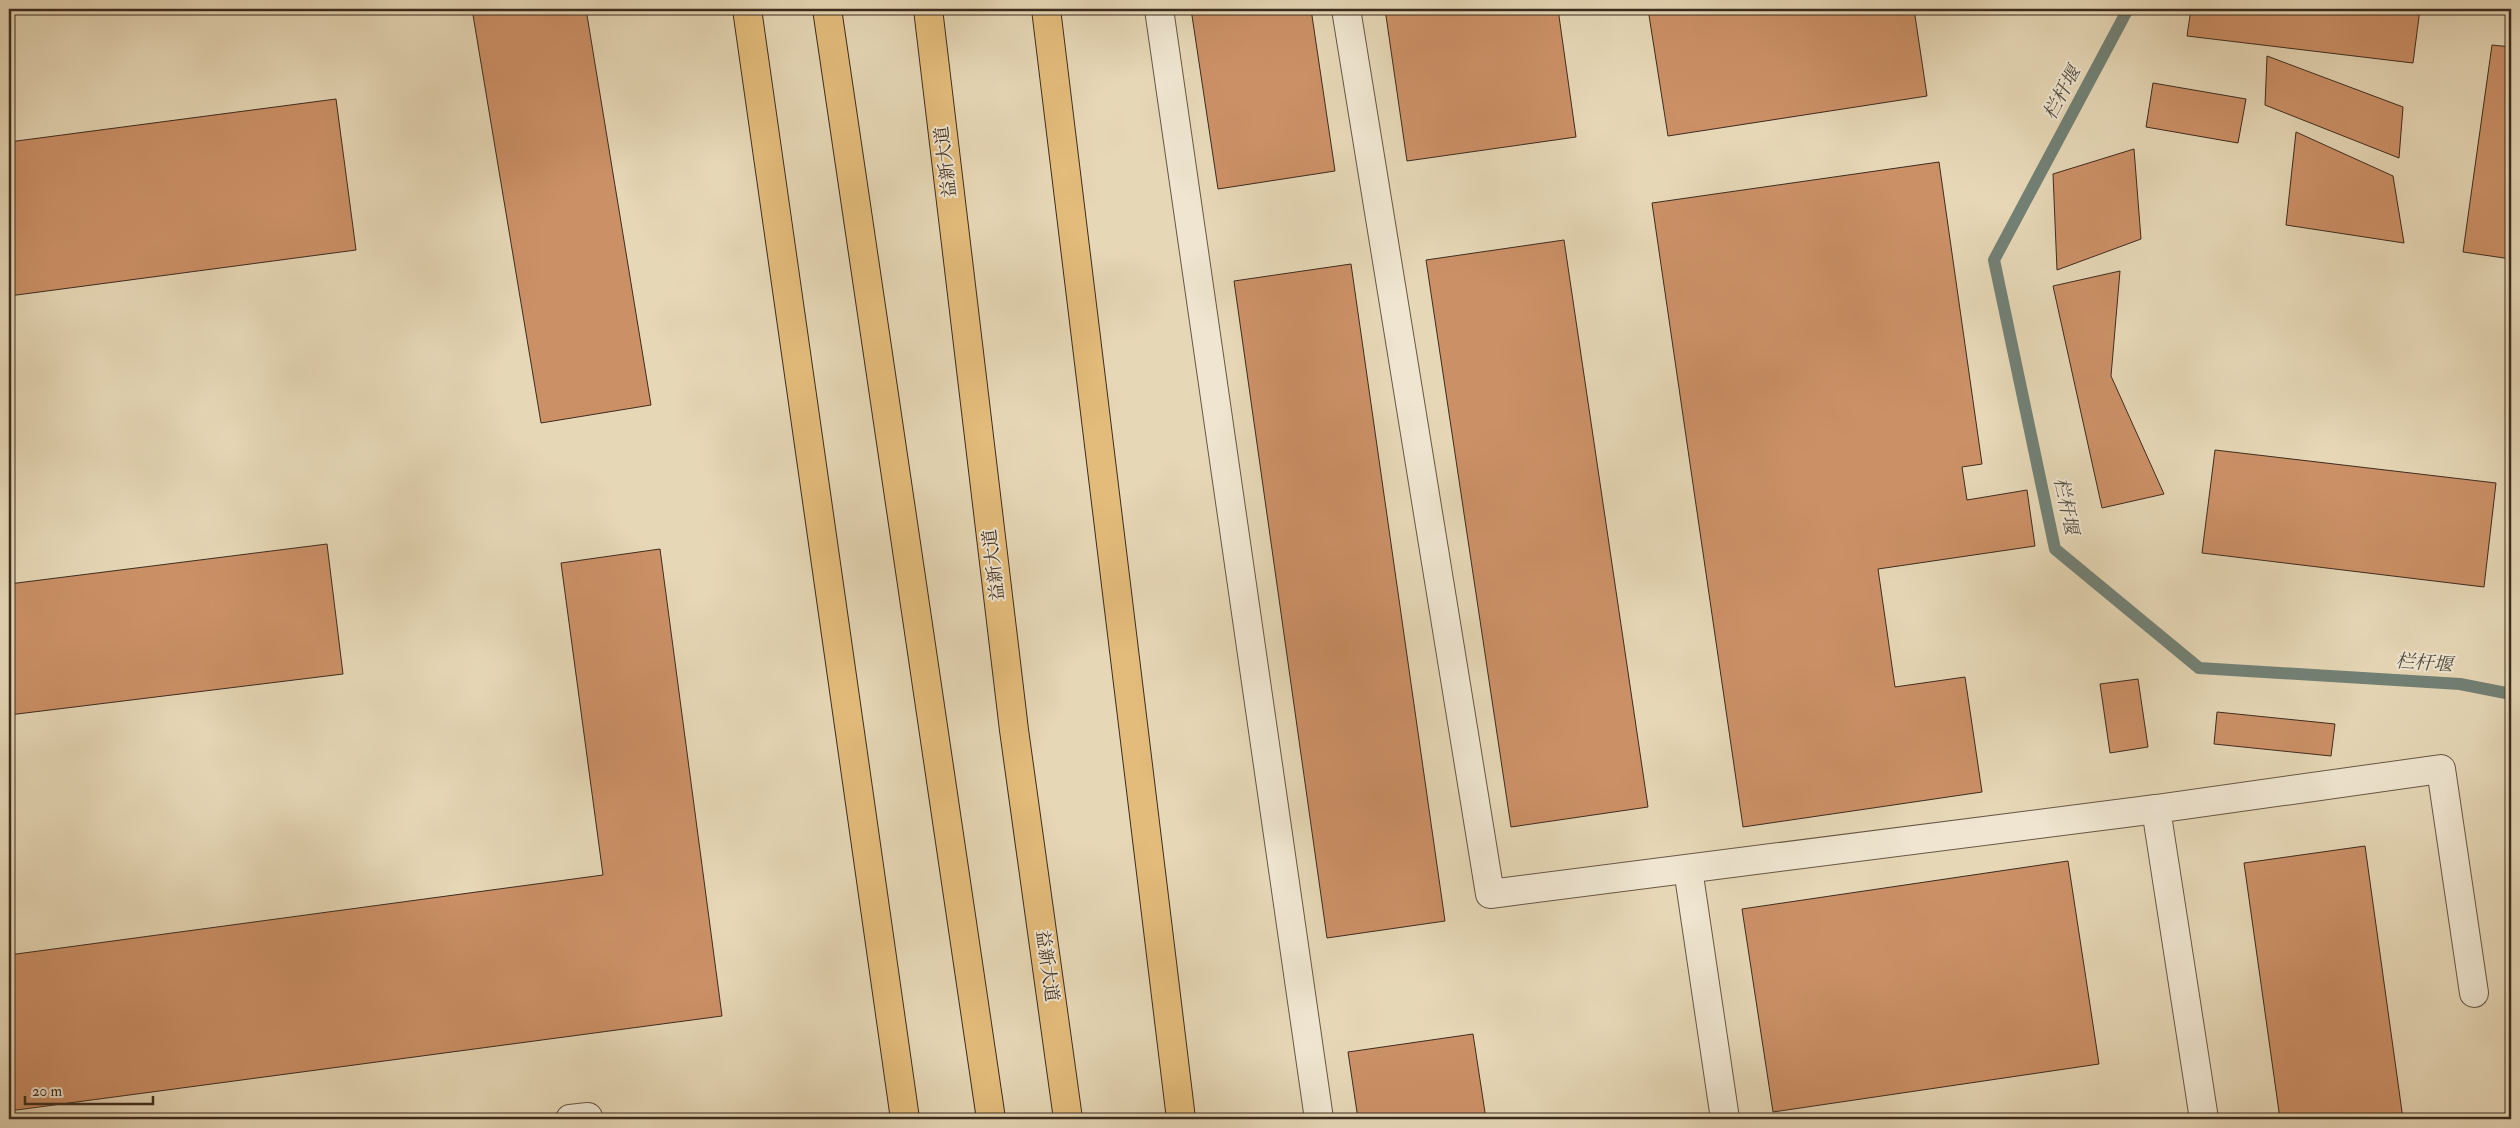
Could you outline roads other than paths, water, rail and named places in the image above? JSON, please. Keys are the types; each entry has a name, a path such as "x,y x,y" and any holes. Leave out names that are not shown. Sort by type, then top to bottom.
{"main road":[{"path":"747,9 906,1119"},
{"path":"827,9 991,1119"},
{"name":"益新大道","path":"928,9 1012,720 1068,1119"},
{"path":"1046,9 1181,1119"}],"street":[{"path":"1160,9 1319,1119"},
{"path":"1346,9 1490,894 2156,809 2441,769 2474,993"},
{"path":"2156,809 2204,1119"},
{"path":"1688,869 1725,1119"}],"waterway":[{"name":"栏杆堰","path":"2128,9 1994,260 2055,549 2199,668 2460,684 2511,694"}]}
